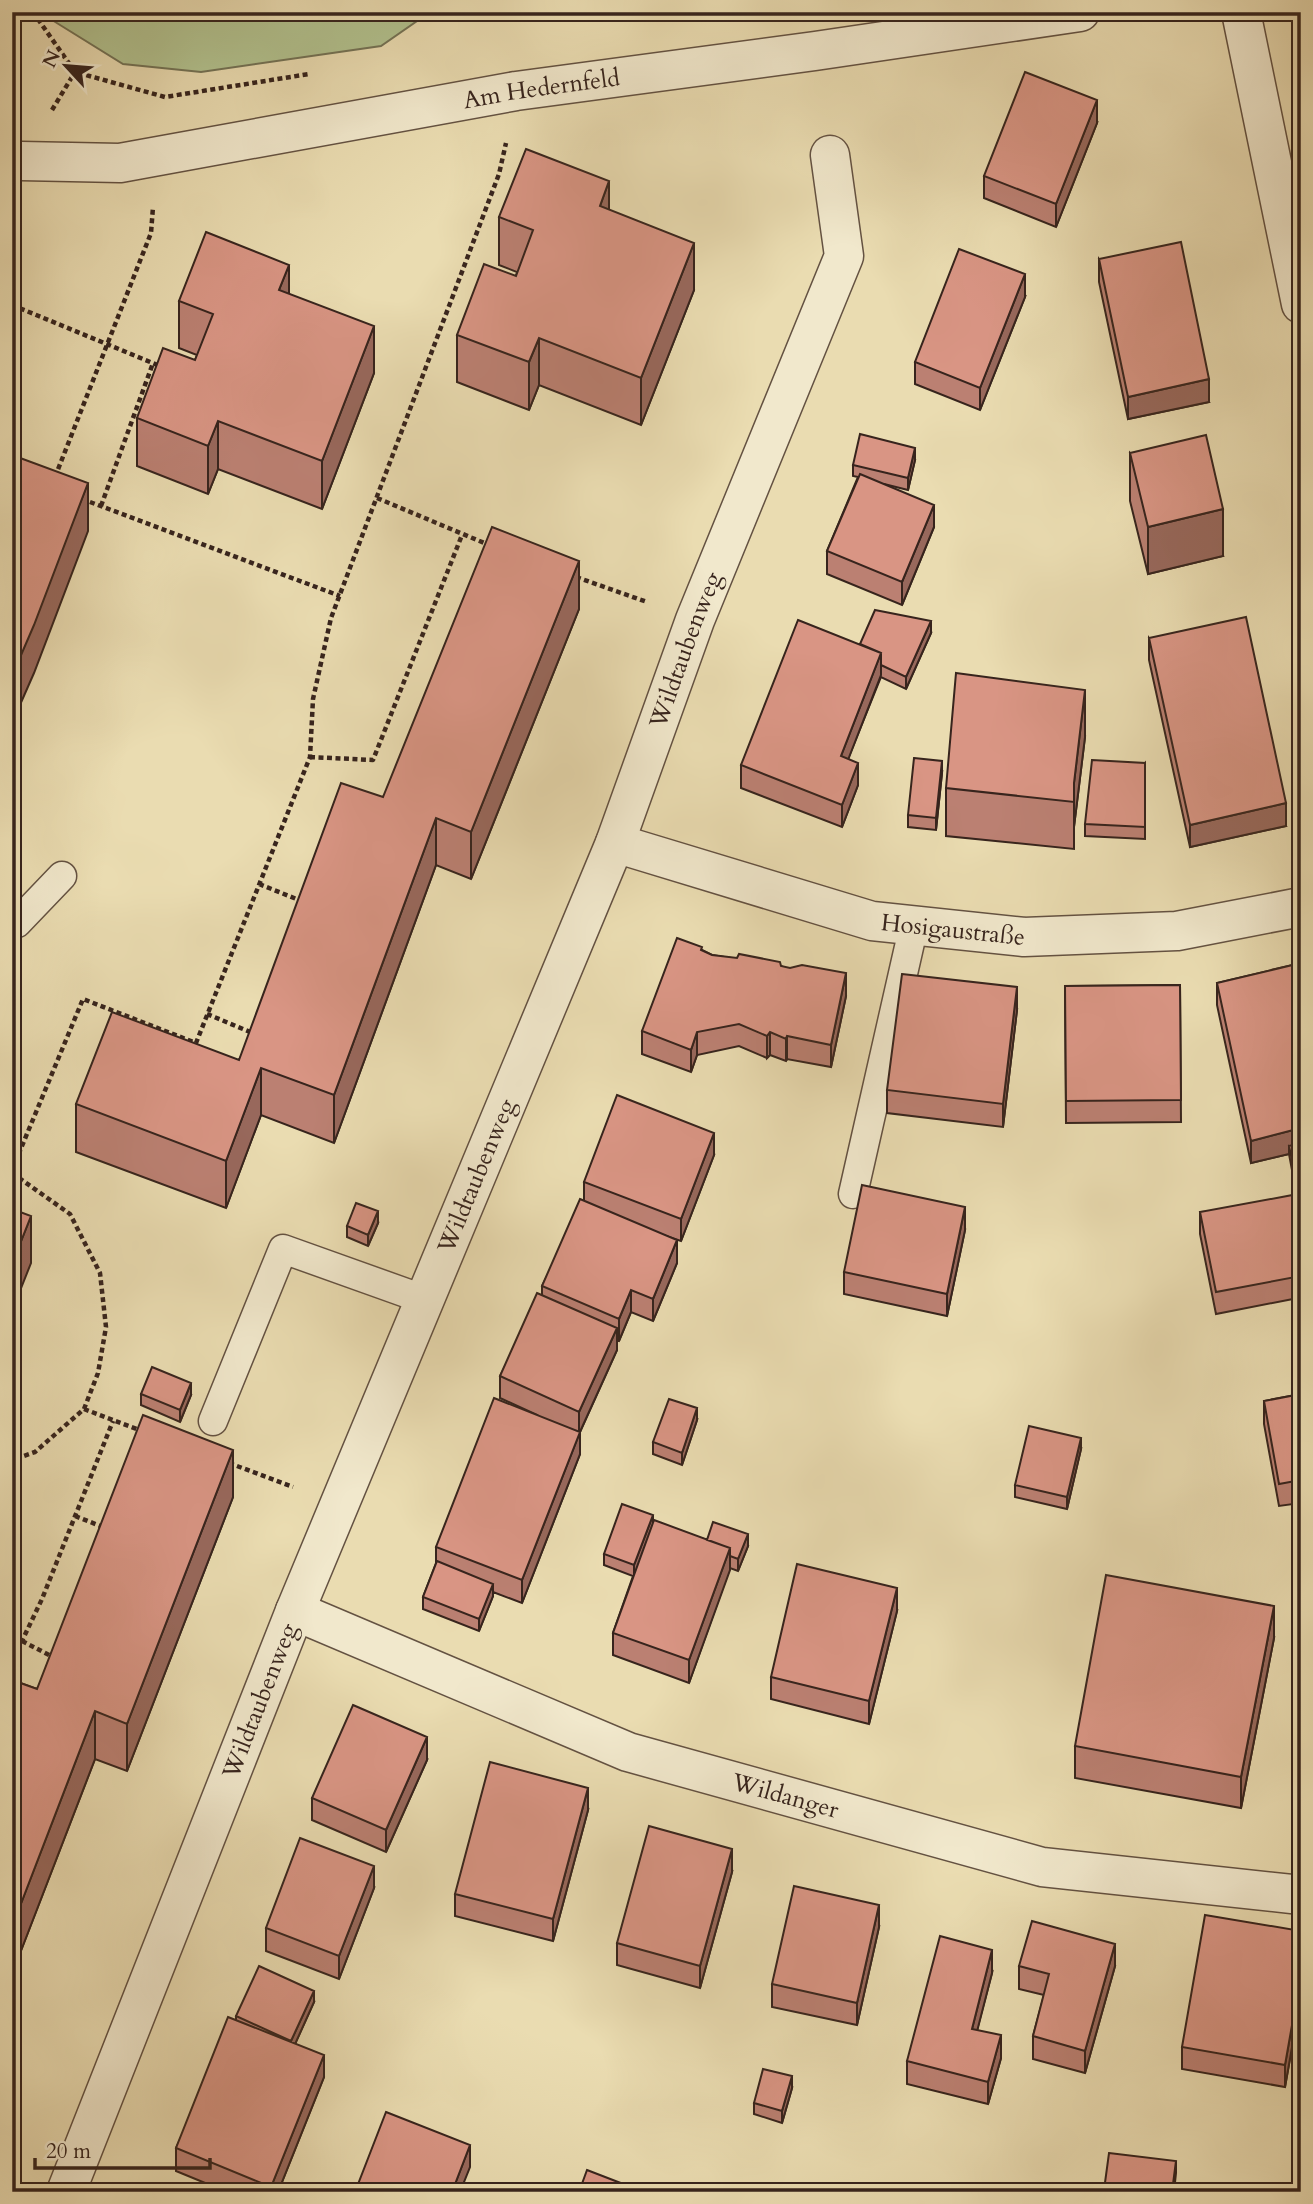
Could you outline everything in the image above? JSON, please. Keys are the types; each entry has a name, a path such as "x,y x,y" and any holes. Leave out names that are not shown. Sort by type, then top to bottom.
{"street":[{"name":"Am Hedernfeld","path":"15,159 120,163 516,91 1080,12"},
{"path":"1241,12 1301,304"},
{"name":"Wildtaubenweg","path":"66,2192 295,1611 615,843 695,620 844,256 830,155"},
{"name":"Hosigaustraße","path":"615,843 872,921 1024,937 1177,931 1301,907"},
{"name":"Wildanger","path":"295,1611 642,1755 1042,1867 1301,1895"}],"lane":[{"path":"12,923 18,923 62,876"},
{"path":"853,1194 914,925"},
{"path":"213,1421 283,1249 424,1299"}],"path":[{"path":"33,12 75,72 165,97 317,72"},
{"path":"652,19 690,12"},
{"path":"192,1055 310,757 313,699 331,618 499,174 516,91"},
{"path":"50,488 151,233 158,157"},
{"path":"12,305 163,368"},
{"path":"101,506 153,363"},
{"path":"76,497 340,596"},
{"path":"377,498 500,549"},
{"path":"310,757 373,760 462,535"},
{"path":"566,573 695,620"},
{"path":"259,884 307,903"},
{"path":"12,1460 35,1452 84,1409 98,1373 106,1327 100,1273 70,1214 12,1171 83,999 196,1043"},
{"path":"207,1014 258,1036"},
{"path":"22,1641 113,1420"},
{"path":"75,1516 106,1528"},
{"path":"12,1644 22,1641 55,1658"}],"green space":[{"path":"51,12 430,12 381,46 201,72 123,64 52,20"}],"building":[{"path":"1025,72 1097,100 1056,204 984,176"},
{"path":"526,149 609,181 600,206 694,243 641,378 539,338 529,362 457,335 484,264 516,276 533,230 499,217"},
{"path":"206,232 289,265 279,290 374,326 322,461 218,421 208,446 137,418 163,348 195,360 213,314 179,301"},
{"path":"1181,242 1209,379 1128,397 1099,259"},
{"path":"959,249 1025,274 980,388 915,362"},
{"path":"860,434 915,448 908,478 853,465"},
{"path":"1206,435 1223,509 1148,527 1130,453"},
{"path":"12,455 88,483 12,676"},
{"path":"860,474 934,505 902,582 827,551"},
{"path":"492,527 579,561 471,832 436,818 334,1095 261,1068 226,1161 76,1104 112,1012 239,1060 341,783 383,797"},
{"path":"875,610 931,621 906,677 881,665 881,653 860,644"},
{"path":"1246,617 1286,803 1190,825 1149,638"},
{"path":"798,620 881,653 841,756 858,763 842,805 741,765"},
{"path":"956,673 1085,690 1074,802 946,788"},
{"path":"914,758 942,761 936,818 908,815"},
{"path":"1092,760 1145,763 1145,827 1085,824"},
{"path":"677,938 702,947 701,950 712,955 737,958 739,954 780,962 781,966 790,968 802,965 846,973 831,1045 787,1036 786,1039 770,1032 767,1036 739,1024 697,1032 691,1050 642,1031"},
{"path":"1301,963 1301,1128 1251,1141 1217,983"},
{"path":"902,974 1017,987 1003,1104 887,1090"},
{"path":"1180,985 1181,1100 1066,1101 1065,986"},
{"path":"617,1095 714,1133 681,1219 584,1182"},
{"path":"1301,1143 1301,1173 1295,1174 1289,1146"},
{"path":"862,1185 965,1207 947,1294 844,1272"},
{"path":"1298,1194 1301,1208 1301,1276 1216,1292 1200,1212"},
{"path":"580,1199 677,1240 653,1299 631,1290 619,1319 542,1286"},
{"path":"356,1203 378,1211 368,1235 347,1226"},
{"path":"12,1209 31,1216 12,1264"},
{"path":"537,1293 617,1328 579,1412 500,1376"},
{"path":"1301,1294 1301,1338 1293,1296"},
{"path":"152,1367 191,1383 180,1410 141,1394"},
{"path":"1301,1394 1301,1480 1279,1484 1264,1401"},
{"path":"494,1398 580,1432 522,1580 436,1547"},
{"path":"669,1399 697,1408 682,1453 653,1442"},
{"path":"143,1415 233,1450 127,1724 95,1711 12,1927 12,1680 37,1689"},
{"path":"1029,1426 1081,1438 1067,1497 1015,1485"},
{"path":"622,1504 653,1515 634,1565 604,1554"},
{"path":"654,1520 730,1548 689,1660 613,1633"},
{"path":"713,1522 748,1534 738,1559 730,1556 730,1548 707,1540"},
{"path":"437,1561 493,1584 479,1619 423,1597"},
{"path":"797,1564 897,1588 869,1701 771,1677"},
{"path":"1106,1575 1274,1606 1241,1777 1075,1746"},
{"path":"353,1705 427,1737 386,1830 312,1798"},
{"path":"1301,1742 1301,1790 1295,1789"},
{"path":"490,1762 588,1788 553,1919 455,1894"},
{"path":"649,1826 732,1849 700,1966 617,1943"},
{"path":"300,1838 374,1866 339,1956 266,1928"},
{"path":"794,1886 879,1905 857,2003 772,1984"},
{"path":"1205,1915 1301,1931 1301,1974 1285,2065 1182,2047"},
{"path":"1032,1921 1115,1944 1085,2051 1033,2036 1049,1974 1019,1966"},
{"path":"940,1936 992,1950 972,2029 1001,2035 988,2082 907,2061"},
{"path":"259,1966 314,1991 291,2041 236,2016"},
{"path":"228,2017 324,2055 271,2187 176,2148"},
{"path":"763,2069 792,2076 782,2111 754,2103"},
{"path":"386,2112 470,2145 452,2192 355,2192"},
{"path":"1109,2153 1176,2161 1172,2192 1104,2190"},
{"path":"587,2170 644,2192 579,2192"}]}
